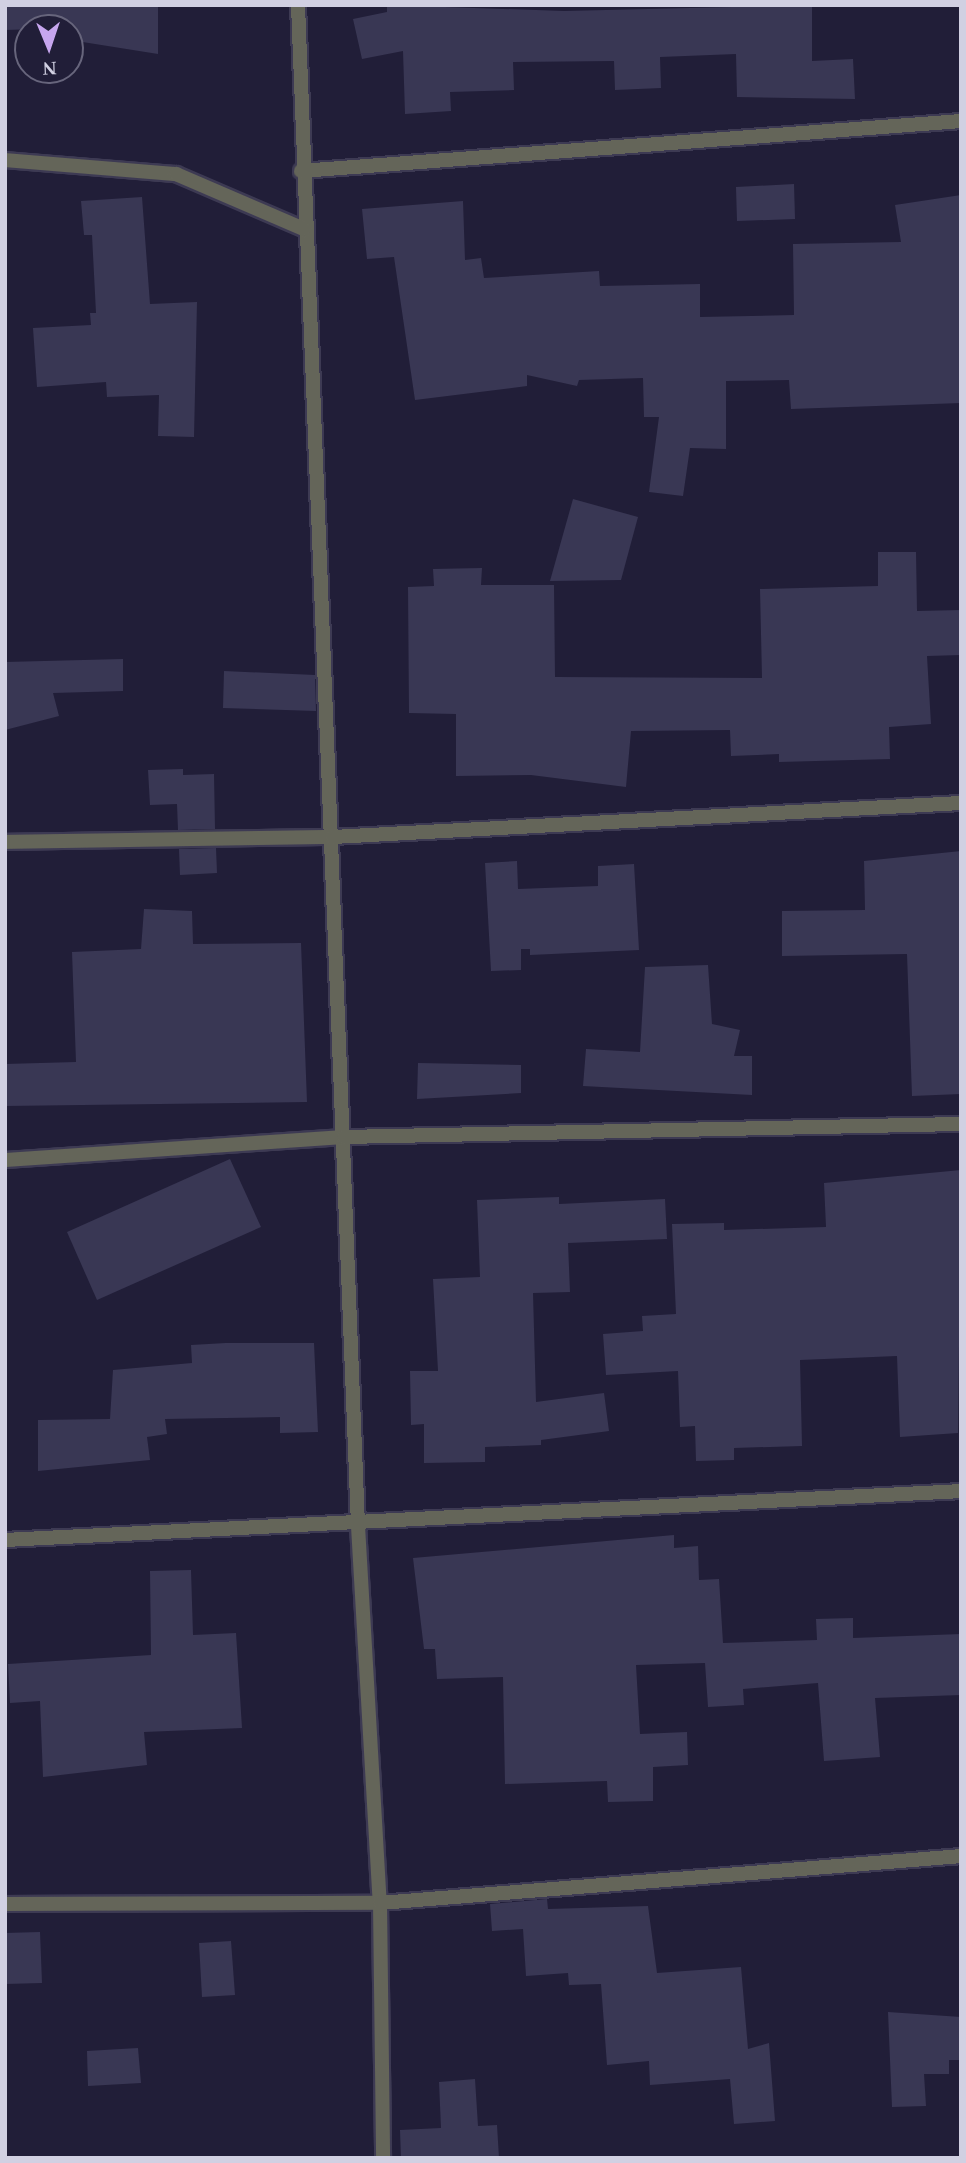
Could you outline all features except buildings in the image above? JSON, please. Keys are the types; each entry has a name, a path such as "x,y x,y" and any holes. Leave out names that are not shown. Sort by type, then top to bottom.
{"street":[{"path":"298,5 301,171 333,837 358,1526 380,1903 383,2158"},
{"path":"301,171 961,121"},
{"path":"5,160 176,173 304,229"},
{"path":"5,842 333,837 961,803"},
{"path":"5,1160 344,1137 961,1124"},
{"path":"5,1540 358,1526 961,1491"},
{"path":"5,1904 380,1903 961,1856"}]}
